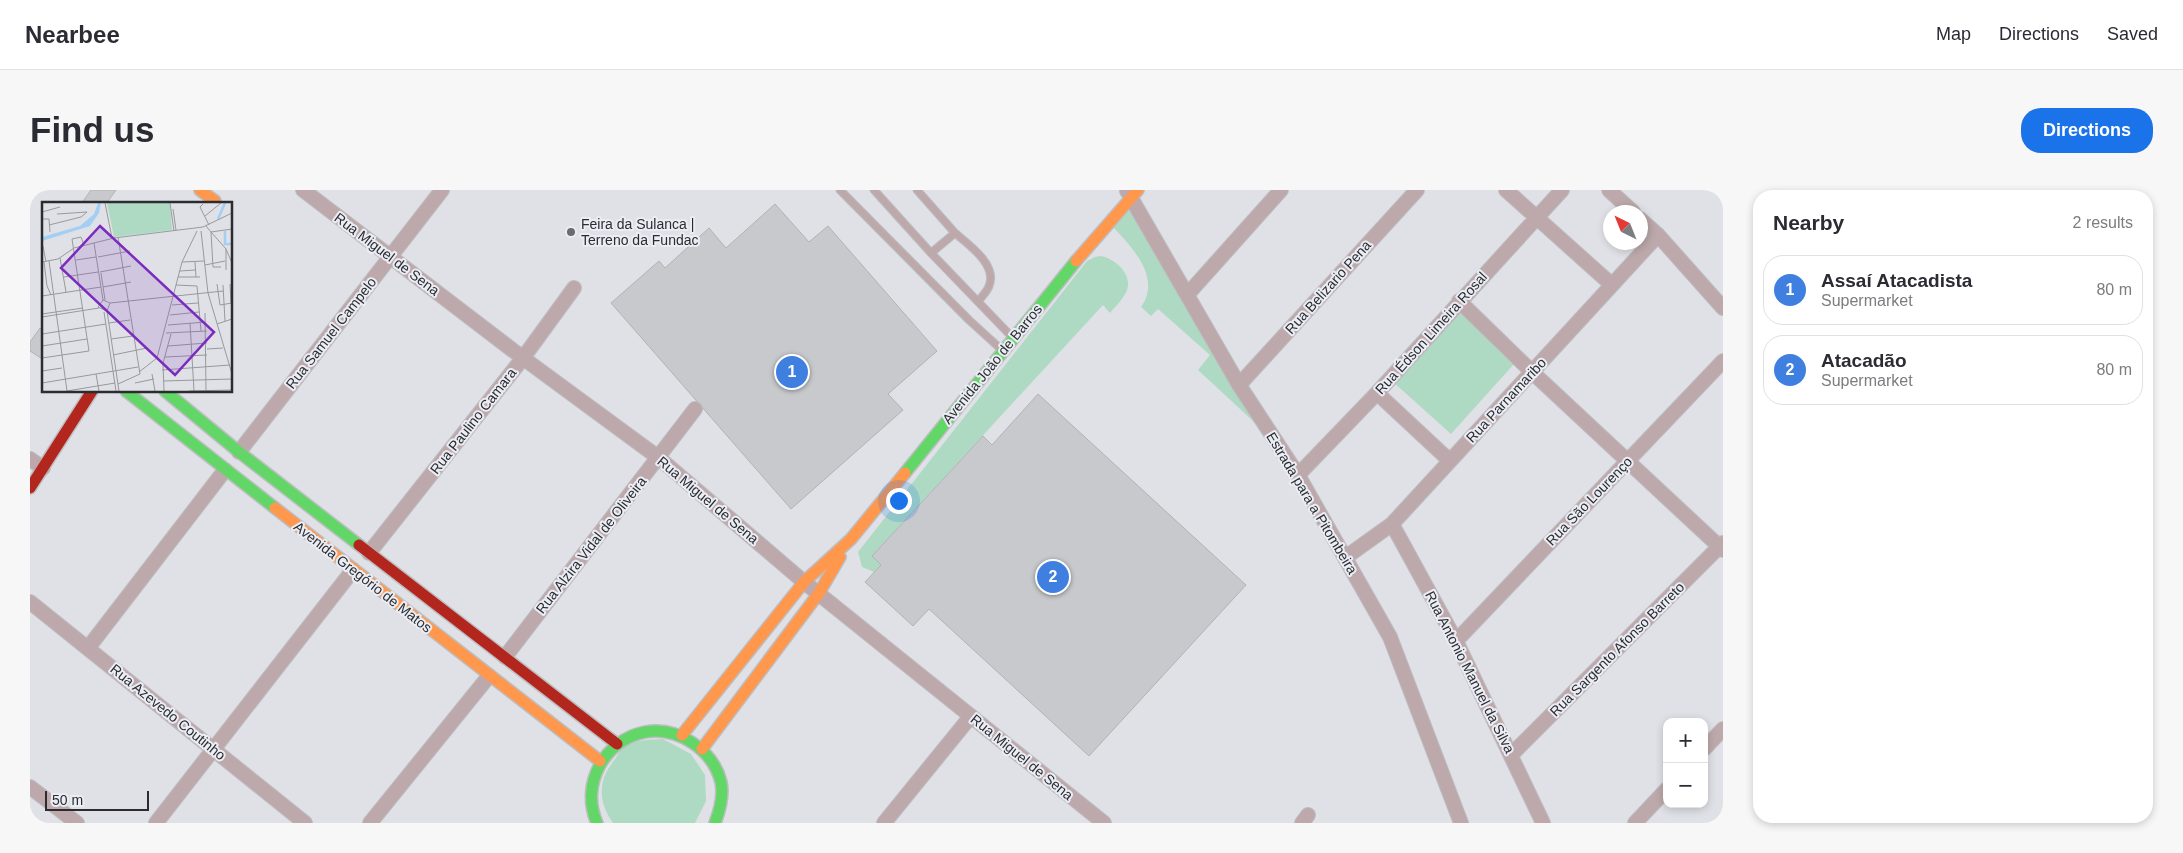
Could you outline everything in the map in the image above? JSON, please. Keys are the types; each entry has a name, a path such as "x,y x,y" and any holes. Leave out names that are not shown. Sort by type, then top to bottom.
{"street":[{"path":"200,190 214,202 223,190"},
{"name":"Rua Miguel de Sena","path":"303,190 522,358 658,458 804,582 1104,823"},
{"name":"Rua Samuel Campelo","path":"239,452 442,190"},
{"path":"1187,295 1282,190"},
{"name":"Rua Belizario Pena","path":"1239,385 1417,190"},
{"path":"1506,190 1612,285"},
{"name":"Rua Édson Limeira Rosal","path":"1298,475 1377,393 1562,190"},
{"path":"1609,190 1625,205"},
{"name":"Avenida João de Barros","path":"682,735 804,582 850,539 1132,193"},
{"name":"Estrada para a Pitombeira","path":"1132,193 1187,295 1239,385 1298,475 1390,637 1461,823"},
{"path":"1648,226 1723,308"},
{"name":"Rua Parnamaribo","path":"1346,557 1392,524 1658,235"},
{"name":"Rua Paulino Camara","path":"370,553 574,288"},
{"path":"1459,301 1532,372 1722,546"},
{"name":"Rua São Lourenço","path":"1456,641 1723,361"},
{"path":"30,488 91,392"},
{"name":"Avenida Gregório de Matos","path":"127,392 600,762"},
{"name":"Avenida Gregório de Matos","path":"166,392 239,452 617,744"},
{"path":"1377,393 1450,461"},
{"name":"Rua Alzira Vidal de Oliveira","path":"505,657 695,409"},
{"path":"30,459 43,468"},
{"path":"88,648 225,470"},
{"name":"Rua Antonio Manuel da Silva","path":"1392,524 1456,641 1512,754 1538,822"},
{"name":"Avenida João de Barros","path":"702,749 819,593 850,539"},
{"name":"Rua Sargento Afonso Barreto","path":"1512,754 1722,546"},
{"path":"156,823 353,570"},
{"name":"Rua Azevedo Coutinho","path":"30,602 305,823"},
{"path":"370,823 490,676"},
{"path":"884,823 971,716"},
{"path":"1708,745 1723,729"},
{"path":"597,823 590,798 593,778 600,762 617,744 637,733 660,730 682,735 702,749 714,765 721,784 721,804 715,823"},
{"path":"30,787 77,823"},
{"path":"1635,823 1663,793"}],"lane":[{"path":"840,190 969,320 1003,351"},
{"path":"874,190 931,253 1013,338"},
{"path":"917,190 955,233 979,254 991,276 989,286 978,302"},
{"path":"931,253 955,233"}],"green space":[{"path":"1127,211 1133,212 1257,418 1253,421 1198,370 1210,355 1158,309 1151,316 1141,307 1147,296 1146,274 1136,253 1113,227"},
{"path":"1101,256 1117,263 1125,273 1128,284 1122,299 1110,313 1103,305 872,556 881,565 874,572 862,567 858,552 1087,261"},
{"path":"1458,311 1514,364 1451,434 1392,381"},
{"path":"663,739 691,754 705,775 706,801 695,823 613,823 602,798 603,782 609,767 625,746 644,740"}],"building":[{"path":"91,190 116,190 107,202 82,202"},
{"path":"775,204 809,242 828,226 937,351 888,394 903,410 791,509 611,303 659,261 665,268 709,228 726,248"},
{"path":"40,328 42,330 42,359 30,351 30,342"},
{"path":"1038,394 1246,585 1089,756 929,609 913,626 865,582 881,565 872,556 983,436 992,445"}],"traffic: fast":[{"path":"905,473 1076,261"},
{"path":"127,392 275,508"},
{"path":"166,392 239,452 359,545"},
{"path":"597,823 593,809 592,794 599,766 607,754 618,744 630,737 645,732 657,731 670,733 692,743 702,751 717,770 722,792 715,823"}],"traffic: slow":[{"path":"200,190 215,201"},
{"path":"1076,261 1138,190"},
{"path":"682,735 804,582 851,539 905,473"},
{"path":"275,508 600,761"},
{"path":"702,749 819,593 840,557"}],"traffic: jam":[{"path":"30,488 91,392"},
{"path":"359,545 617,744"}],"place":[{"name":"Feira da Sulanca | Terreno da Fundac","path":"571,232"},
{"name":"Assaí Atacadista","path":"792,372"},
{"name":"Atacadão","path":"1053,577"}]}
